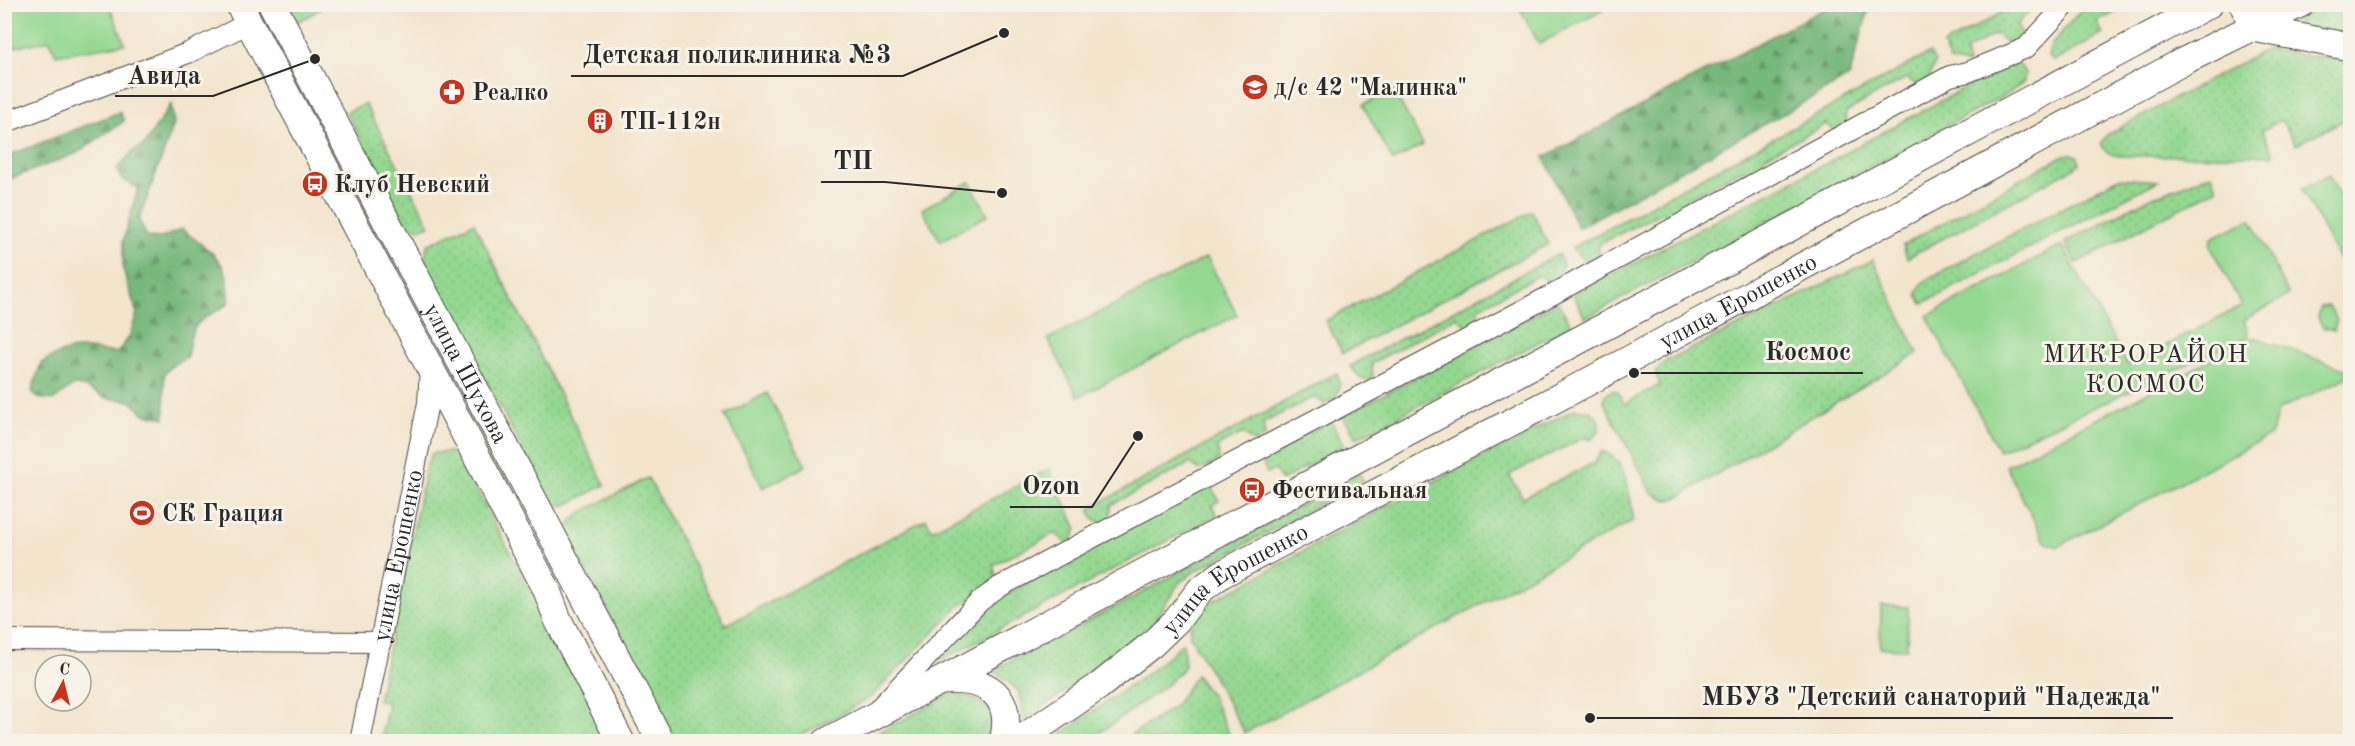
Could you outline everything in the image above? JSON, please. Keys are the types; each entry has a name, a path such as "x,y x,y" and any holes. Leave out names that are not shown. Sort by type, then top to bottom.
{"main road":[{"name":"улица Ерошенко","path":"826,741 2210,4"},
{"name":"улица Ерошенко","path":"1017,741 1099,686 1151,645 1177,620 1200,591 1222,574 1582,386 2184,61 2248,16 2300,4"},
{"path":"244,14 273,8"},
{"name":"улица Шухова","path":"273,8 661,741"},
{"name":"улица Шухова","path":"244,14 358,225 430,368 546,588 558,620 621,741"},
{"path":"2248,16 2350,47"},
{"name":"улица Ерошенко","path":"940,681 964,679 983,683 999,695 1007,726 1003,741"}],"street":[{"name":"улица Ерошенко","path":"869,719 980,601 1001,586 1559,291 1950,76 1968,72 2026,48 2067,4"},
{"path":"4,123 188,53 244,14"},
{"name":"улица Ерошенко","path":"360,741 428,403 430,368"},
{"path":"4,640 381,642"}],"green space":[{"path":"5,4 109,5 125,44 56,55 50,40 5,49"},
{"path":"1833,4 1870,5 1849,77 1578,228 1544,157"},
{"path":"289,5 319,5 321,9 298,22"},
{"path":"1518,5 1608,5 1609,7 1539,44"},
{"path":"2015,5 2036,5 2016,25 2022,34 2008,44 1996,34 1965,51 1968,65 1950,61 1943,45"},
{"path":"2085,5 2118,5 2120,10 2097,22 2103,34 2054,61 2048,57 2051,45"},
{"path":"2325,5 2350,5 2350,39 2294,26 2299,18"},
{"path":"2267,49 2350,61 2350,117 2296,145 2281,120 2262,130 2274,155 2121,156 2104,149 2101,143 2108,134"},
{"path":"1930,53 1935,62 1930,77 1919,86 1906,78 1846,112 1847,127 1837,132 1826,124 1764,157 1765,171 1753,177 1743,169 1681,202 1682,215 1672,221 1662,212 1599,244 1599,261 1584,261 1572,248"},
{"path":"2008,64 2020,65 2025,73 2024,81 2009,93 1585,318 1573,294 1827,163"},
{"path":"1393,89 1423,145 1393,161 1363,105"},
{"path":"171,104 174,124 139,220 147,237 161,238 182,229 211,252 224,268 229,289 228,304 198,323 191,336 187,357 174,364 164,374 165,418 144,414 131,401 106,398 83,386 74,385 54,400 38,398 32,391 41,363 58,354 75,349 118,352 129,337 137,314 123,269 123,241 138,188 120,178 117,169 133,151 145,144"},
{"path":"365,104 430,225 418,229 405,223 346,112"},
{"path":"120,112 124,121 77,153 5,181 5,157"},
{"path":"2064,155 2077,156 2080,163 2074,168 1907,258 1903,245"},
{"path":"2212,174 2217,189 2076,263 2065,242 2152,197"},
{"path":"2329,175 2350,217 2350,272 2347,274 2302,189"},
{"path":"2119,178 2158,181 1922,304 1917,294 1921,285 1931,277"},
{"path":"970,182 988,215 940,241 922,209"},
{"path":"1532,211 1548,244 1343,353 1325,321"},
{"path":"2251,219 2289,295 2244,320 2249,336 1999,451 1927,316 2062,245 2128,365 2242,306 2210,246 2212,238"},
{"path":"474,223 605,485 566,505 557,506 549,501 424,261 427,245"},
{"path":"1559,254 1563,264 1558,279 1550,284 1539,275 1478,308 1479,321 1468,327 1457,317 1372,363 1373,380 1361,379 1350,366"},
{"path":"1207,257 1237,315 1078,397 1048,339"},
{"path":"1873,260 1918,353 1675,499 1667,500 1652,493 1604,402 1605,395 1613,390 1618,392 1624,404 1660,385 1655,372 1666,361"},
{"path":"1558,302 1571,325 1357,438 1343,416"},
{"path":"2329,306 2337,320 2334,330 2323,327 2317,316 2321,307"},
{"path":"2254,337 2347,370 2348,377 2279,409 2271,435 2057,547 2045,542 2006,466"},
{"path":"1337,373 1340,386 1336,398 1324,404 1315,396 1263,423 1265,436 1253,442 1243,433 1218,446 1219,461 1199,470 1190,463 1111,505 1111,518 1101,523 1094,519 1089,509"},
{"path":"767,393 806,466 763,488 725,415"},
{"path":"1575,409 1590,411 1598,418 1599,430 1590,440 1585,437 1509,475 1523,498 1594,463 1602,451 1618,462 1623,470 1634,520 1245,733 1190,636 1191,619 1196,610 1392,503"},
{"path":"1331,421 1344,446 1281,481 1275,470 1267,473 1260,457"},
{"path":"451,452 458,455 611,741 381,741 388,703 378,700 426,467 432,453"},
{"path":"1049,469 1077,529 1073,538 1066,543 1055,533 993,565 997,580 959,606 871,697 823,724 786,741 677,740 569,540 566,529 578,514 648,478 726,625 926,519 932,530"},
{"path":"1360,472 1363,481 1195,571 1179,583 1144,637 1024,720 1018,690 993,670 1136,596"},
{"path":"1210,485 1219,501 1212,505 1217,515 924,669 995,600"},
{"path":"1881,606 1908,607 1907,649 1880,648"},
{"path":"1183,643 1185,666 1169,683 1090,740 1059,741 1061,734 1152,670"},
{"path":"1196,675 1212,697 1232,741 1122,741 1174,707"},
{"path":"953,693 980,702 991,714 990,731 985,741 861,742"}],"place":[{"name":"Детская поликлиника №3","path":"1004,33"},
{"name":"Авида","path":"315,59"},
{"name":"д/с 42 \"Малинка\"","path":"1255,87"},
{"name":"Реалко","path":"452,92"},
{"name":"ТП-112н","path":"600,121"},
{"name":"Клуб Невский","path":"315,184"},
{"name":"ТП","path":"1002,193"},
{"name":"Космос","path":"1634,373"},
{"name":"Ozon","path":"1138,436"},
{"name":"Фестивальная","path":"1252,490"},
{"name":"СК Грация","path":"142,513"},
{"name":"МБУЗ \"Детский санаторий \"Надежда\"","path":"1590,718"}],"district":[{"name":"МИКРОРАЙОН КОСМОС","path":"2146,368"}]}
